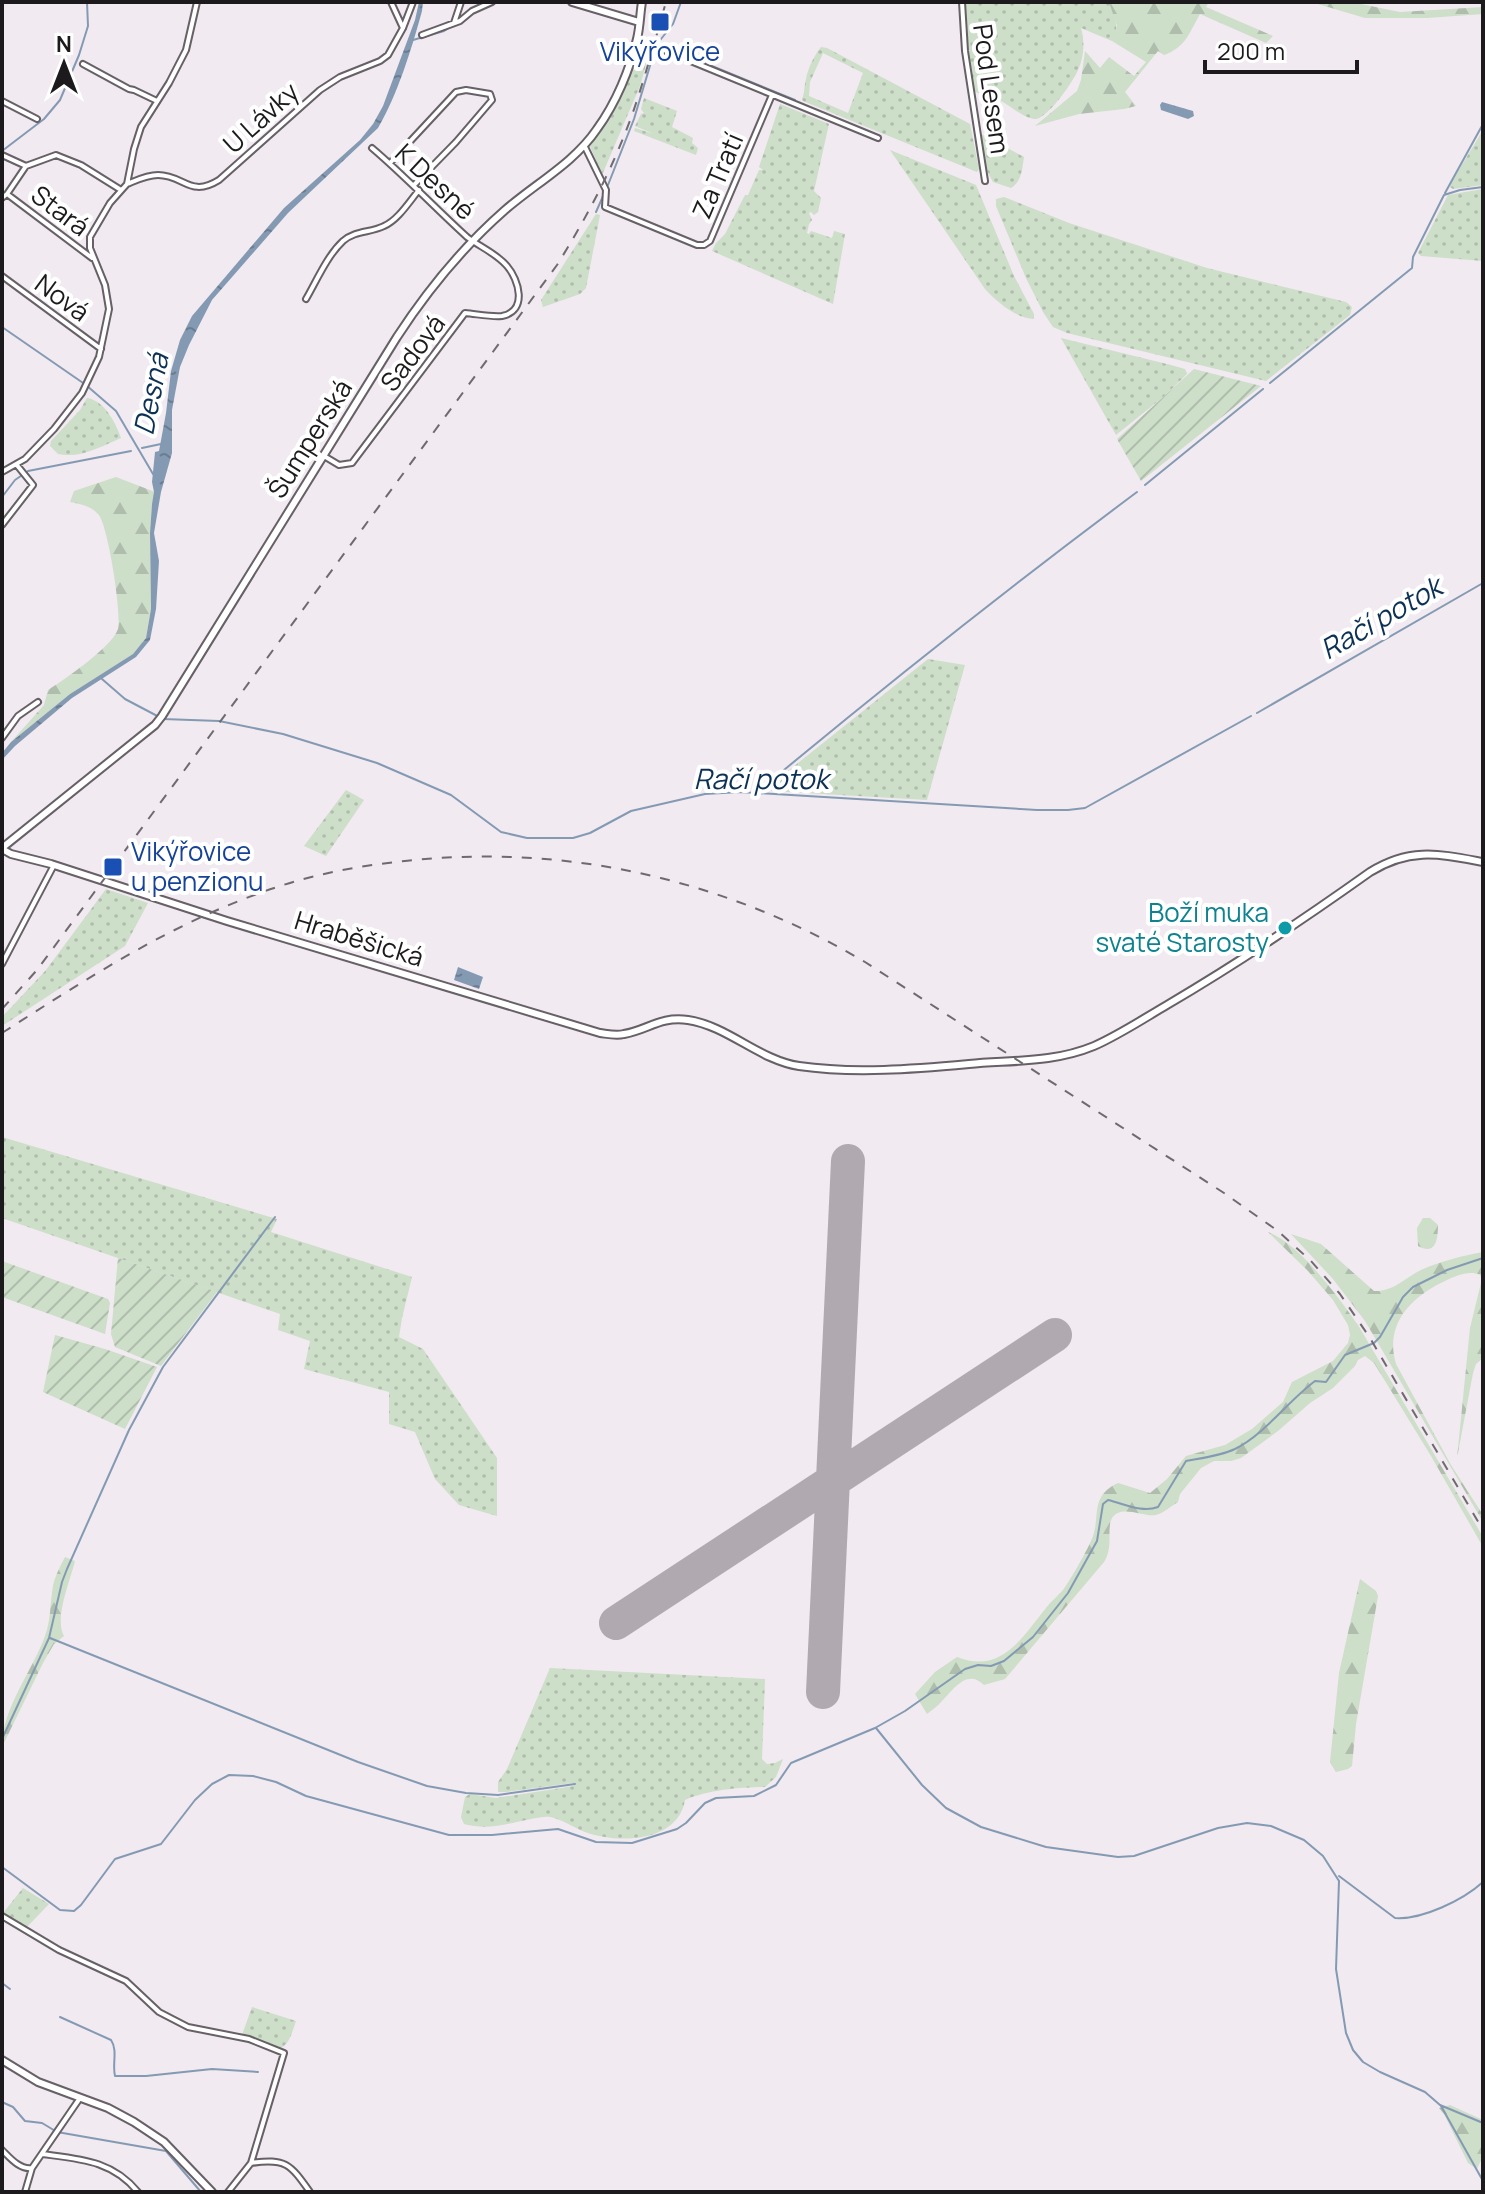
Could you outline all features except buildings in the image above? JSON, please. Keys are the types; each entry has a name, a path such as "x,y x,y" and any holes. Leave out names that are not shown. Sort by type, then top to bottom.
{"street":[{"path":"2,472 25,459 54,429 90,379 101,349 109,309 105,285 92,258 90,237 110,203 127,184 141,127 186,50 197,2"},
{"path":"391,2 403,28"},
{"path":"403,28 413,2"},
{"path":"456,22 461,2"},
{"path":"422,35 456,22 492,2"},
{"path":"572,2 639,22"},
{"name":"Šumperská","path":"2,849 161,718 406,323 437,282 501,213 566,163 584,145 607,113 637,39 642,2"},
{"name":"Pod Lesem","path":"962,2 965,51 985,181"},
{"name":"U Lávky","path":"127,184 161,175 188,185 207,187 219,180 320,90 340,77 388,55 403,28"},
{"path":"637,39 878,138"},
{"path":"83,64 157,101"},
{"path":"390,163 456,92 466,90 490,94 492,100 414,185"},
{"name":"Za Tratí","path":"584,145 606,190 605,207 697,245 704,245 710,241 772,95"},
{"path":"2,101 37,119"},
{"name":"K Desné","path":"372,148 474,242"},
{"path":"2,155 26,166 56,155 81,165 121,190"},
{"name":"Stará","path":"26,166 4,196 92,258"},
{"path":"306,299 331,254 344,240 358,232 390,223 419,190"},
{"name":"Sadová","path":"324,456 339,465 349,465 354,461 465,313 506,315 518,306 520,293 507,266 474,242"},
{"name":"Nová","path":"2,276 101,349"},
{"path":"2,525 33,485 16,464"},
{"path":"2,738 18,716 38,702"},
{"name":"Hraběšická","path":"2,849 227,921 600,1033 621,1035 660,1022 687,1020 700,1023 782,1062 810,1067 906,1068 1059,1057 1094,1046 1232,967 1390,860 1429,854 1483,862"},
{"path":"2,964 54,865"},
{"path":"2,1916 59,1950 126,1981 159,2012 188,2027 249,2039 284,2053 251,2163 228,2192"},
{"path":"2,2060 38,2082 108,2108 134,2122 164,2142 212,2192"},
{"path":"25,2192 32,2168 80,2098"},
{"path":"2,2150 21,2166 32,2168"},
{"path":"42,2154 79,2157 97,2163 121,2176 138,2192"},
{"path":"251,2163 281,2161 297,2174 310,2192"}],"green space":[{"path":"965,2 1109,2 1116,25 1115,40 1081,28 1083,55 1075,76 1052,108 1034,119 1001,101 972,91"},
{"path":"1109,2 1209,2 1206,7 1273,36 1266,43 1200,14 1182,44 1164,55 1158,51 1125,92 1136,106 1079,114 1035,126 1077,91 1085,51 1100,68 1109,57 1134,76 1146,62 1112,41 1117,26"},
{"path":"1311,2 1351,2 1400,12 1483,7 1483,14 1365,18"},
{"path":"642,44 651,47 640,86 602,175 590,146 610,117"},
{"path":"821,47 970,124 979,169 977,172 803,101 808,71","holes":["823,53 863,73 848,113 809,96 810,82"]},
{"path":"644,98 677,111 672,127 693,138 692,143 698,148 696,155 634,131 635,128 654,134 635,126 644,113 641,109"},
{"path":"780,104 829,124 814,191 821,198 818,212 814,215 809,213 812,220 807,233 811,231 832,238 834,231 845,234 833,304 712,251 725,234 745,195 748,195 759,170 763,170 759,167"},
{"path":"1483,130 1483,185 1453,189 1451,183"},
{"path":"979,133 1024,157 1019,178 1011,188 993,182 987,171"},
{"path":"890,150 976,185 1034,319 1014,313 985,289"},
{"path":"1483,189 1483,261 1421,256 1418,253 1448,195"},
{"path":"1004,197 1069,223 1207,268 1346,302 1352,307 1350,315 1266,381 1067,333 1053,327 1026,278 996,206 996,199"},
{"path":"596,214 600,215 586,288 580,294 543,307 541,300"},
{"path":"1061,338 1185,369 1187,374 1116,435"},
{"path":"1194,369 1261,386 1141,481 1117,439"},
{"path":"87,398 104,408 113,419 121,438 83,453 58,454 50,446 51,441"},
{"path":"116,477 155,492 150,533 151,609 146,638 133,654 70,694 11,742 44,705 48,690 97,654 118,629 113,570 102,521 92,509 70,502 74,491"},
{"path":"928,659 965,665 927,800 771,791 773,783"},
{"path":"346,790 364,800 326,856 304,846"},
{"path":"106,889 148,903 125,946 2,1026 2,1017 46,970"},
{"path":"2,1137 277,1219 271,1232 412,1277 399,1337 423,1349 497,1458 497,1516 459,1505 435,1479 415,1432 389,1424 389,1392 304,1369 310,1341 278,1330 280,1314 2,1218"},
{"path":"1423,1218 1430,1218 1438,1225 1435,1244 1429,1249 1418,1246 1417,1228"},
{"path":"1268,1232 1306,1260 1358,1325 1483,1537 1483,1547 1374,1363 1365,1356 1333,1388 1241,1458 1214,1461 1201,1468 1180,1494 1178,1502 1165,1511 1156,1515 1126,1511 1116,1514 1110,1523 1109,1550 1104,1562 1005,1679 984,1685 972,1679 961,1682 927,1714 915,1694 935,1672 957,1657 987,1661 1010,1650 1063,1590 1091,1541 1099,1501 1109,1489 1118,1483 1150,1493 1167,1479 1186,1456 1225,1445 1252,1429 1283,1402 1292,1382 1333,1361 1348,1343 1348,1325 1333,1300"},
{"path":"1291,1234 1321,1244 1374,1291 1393,1287 1436,1264 1483,1252 1483,1358 1476,1364 1473,1373 1457,1458 1470,1328 1482,1279 1480,1275 1471,1273 1458,1276 1421,1295 1397,1324 1393,1350 1396,1364 1451,1465 1483,1515 1483,1522 1365,1321 1333,1279"},
{"path":"118,1258 217,1292 161,1366 115,1347 111,1334"},
{"path":"2,1261 108,1299 105,1334 2,1297"},
{"path":"55,1335 157,1367 125,1429 43,1392"},
{"path":"65,1557 75,1561 62,1610 61,1629 64,1636 54,1644 43,1663 2,1747 12,1704 45,1636 54,1582"},
{"path":"1360,1579 1378,1596 1352,1766 1336,1772 1330,1762 1339,1673"},
{"path":"550,1668 765,1679 762,1759 767,1764 783,1759 776,1777 765,1787 724,1790 685,1800 680,1814 671,1825 644,1837 598,1836 547,1817 495,1826 464,1824 461,1817 465,1797 470,1794 496,1798 574,1786 573,1783 498,1792 498,1782 507,1769"},
{"path":"23,1888 49,1904 26,1928 3,1913"},
{"path":"252,2007 296,2021 283,2047 279,2049 242,2035"},
{"path":"1450,2105 1483,2120 1483,2156 1477,2169 1468,2163 1439,2108"}],"water":[{"path":"419,2 423,2 422,11 409,56 378,128 288,213 212,300 189,345 180,367 172,410 172,453 154,533 159,561 156,609 150,640 136,657 72,698 2,760 2,753 11,742 70,694 133,654 146,638 151,609 150,533 155,452 159,451 171,371 180,340 192,316 284,208 360,140 373,124 383,106"},
{"path":"1162,102 1193,111 1194,116 1188,119 1161,110"},
{"path":"458,967 483,977 479,989 454,980"}],"waterway":[{"path":"2,151 44,119 60,100 88,26 87,2"},
{"path":"475,7 484,2"},
{"path":"657,44 673,24 681,2"},
{"path":"413,40 444,31 458,22"},
{"path":"659,44 684,54"},
{"path":"608,185 634,119 655,49"},
{"path":"690,57 795,100"},
{"path":"1445,193 1483,124"},
{"path":"1270,383 1412,268 1413,257 1444,195 1483,187"},
{"path":"596,212 604,194"},
{"name":"Desná","path":"2,327 86,385 116,411 153,474"},
{"path":"1145,485 1263,389"},
{"name":"Desná","path":"142,448 161,444"},
{"path":"2,497 15,480 28,471 131,451"},
{"path":"755,794 944,640 1137,492"},
{"name":"Račí potok","path":"1257,713 1483,583"},
{"name":"Račí potok","path":"102,679 125,699 163,719 219,721 283,734 377,763 451,795 501,832 527,838 573,838 590,833 631,811 705,794 740,792 1037,810 1085,808 1251,716"},
{"path":"2,1739 49,1638 62,1582 129,1430 163,1367 275,1217"},
{"path":"2,1867 60,1910 74,1911 115,1859 161,1844 195,1800 212,1784 229,1775 253,1776 276,1782 306,1796 449,1835 558,1829 596,1842 632,1843 677,1829 705,1803 716,1798 754,1796 776,1785 791,1763 875,1728 965,1669 1004,1661 1033,1637 1068,1593 1097,1541 1103,1504 1108,1500 1140,1508 1158,1507 1186,1461 1235,1449 1267,1426 1315,1381 1326,1382 1345,1355 1374,1343 1403,1297 1413,1287 1447,1270 1483,1258"},
{"path":"50,1638 358,1762 427,1786 498,1795 575,1784"},
{"path":"876,1728 922,1785 946,1808 981,1827 1046,1847 1118,1857 1134,1856 1218,1828 1247,1823 1271,1826 1304,1840 1323,1856 1339,1881 1336,1969 1346,2033 1353,2050 1363,2062 1380,2072 1425,2092 1440,2105 1483,2123"},
{"path":"1339,1876 1395,1918 1417,1916 1442,1908 1483,1882"},
{"path":"2,1983 10,1989"},
{"path":"60,2017 111,2040 115,2076 212,2069 258,2072"},
{"path":"2,2102 13,2107 25,2121 42,2123 57,2132 166,2151 201,2192"},
{"path":"1441,2106 1483,2181"}],"runway":[{"path":"823,1692 848,1161"},
{"path":"616,1623 1055,1335"}],"railway":[{"path":"2,1009 37,970 557,265 599,192 625,135 666,2"},
{"path":"2,1033 157,939 257,894 330,873 405,861 466,857 526,858 585,863 701,889 812,933 865,962 1278,1231 1311,1261 1340,1294 1370,1338 1483,1530"}],"place":[{"name":"Vikýřovice","path":"660,22"},
{"name":"Vikýřovice u penzionu","path":"113,867"},
{"name":"Boží muka svaté Starosty","path":"1285,928"}]}
